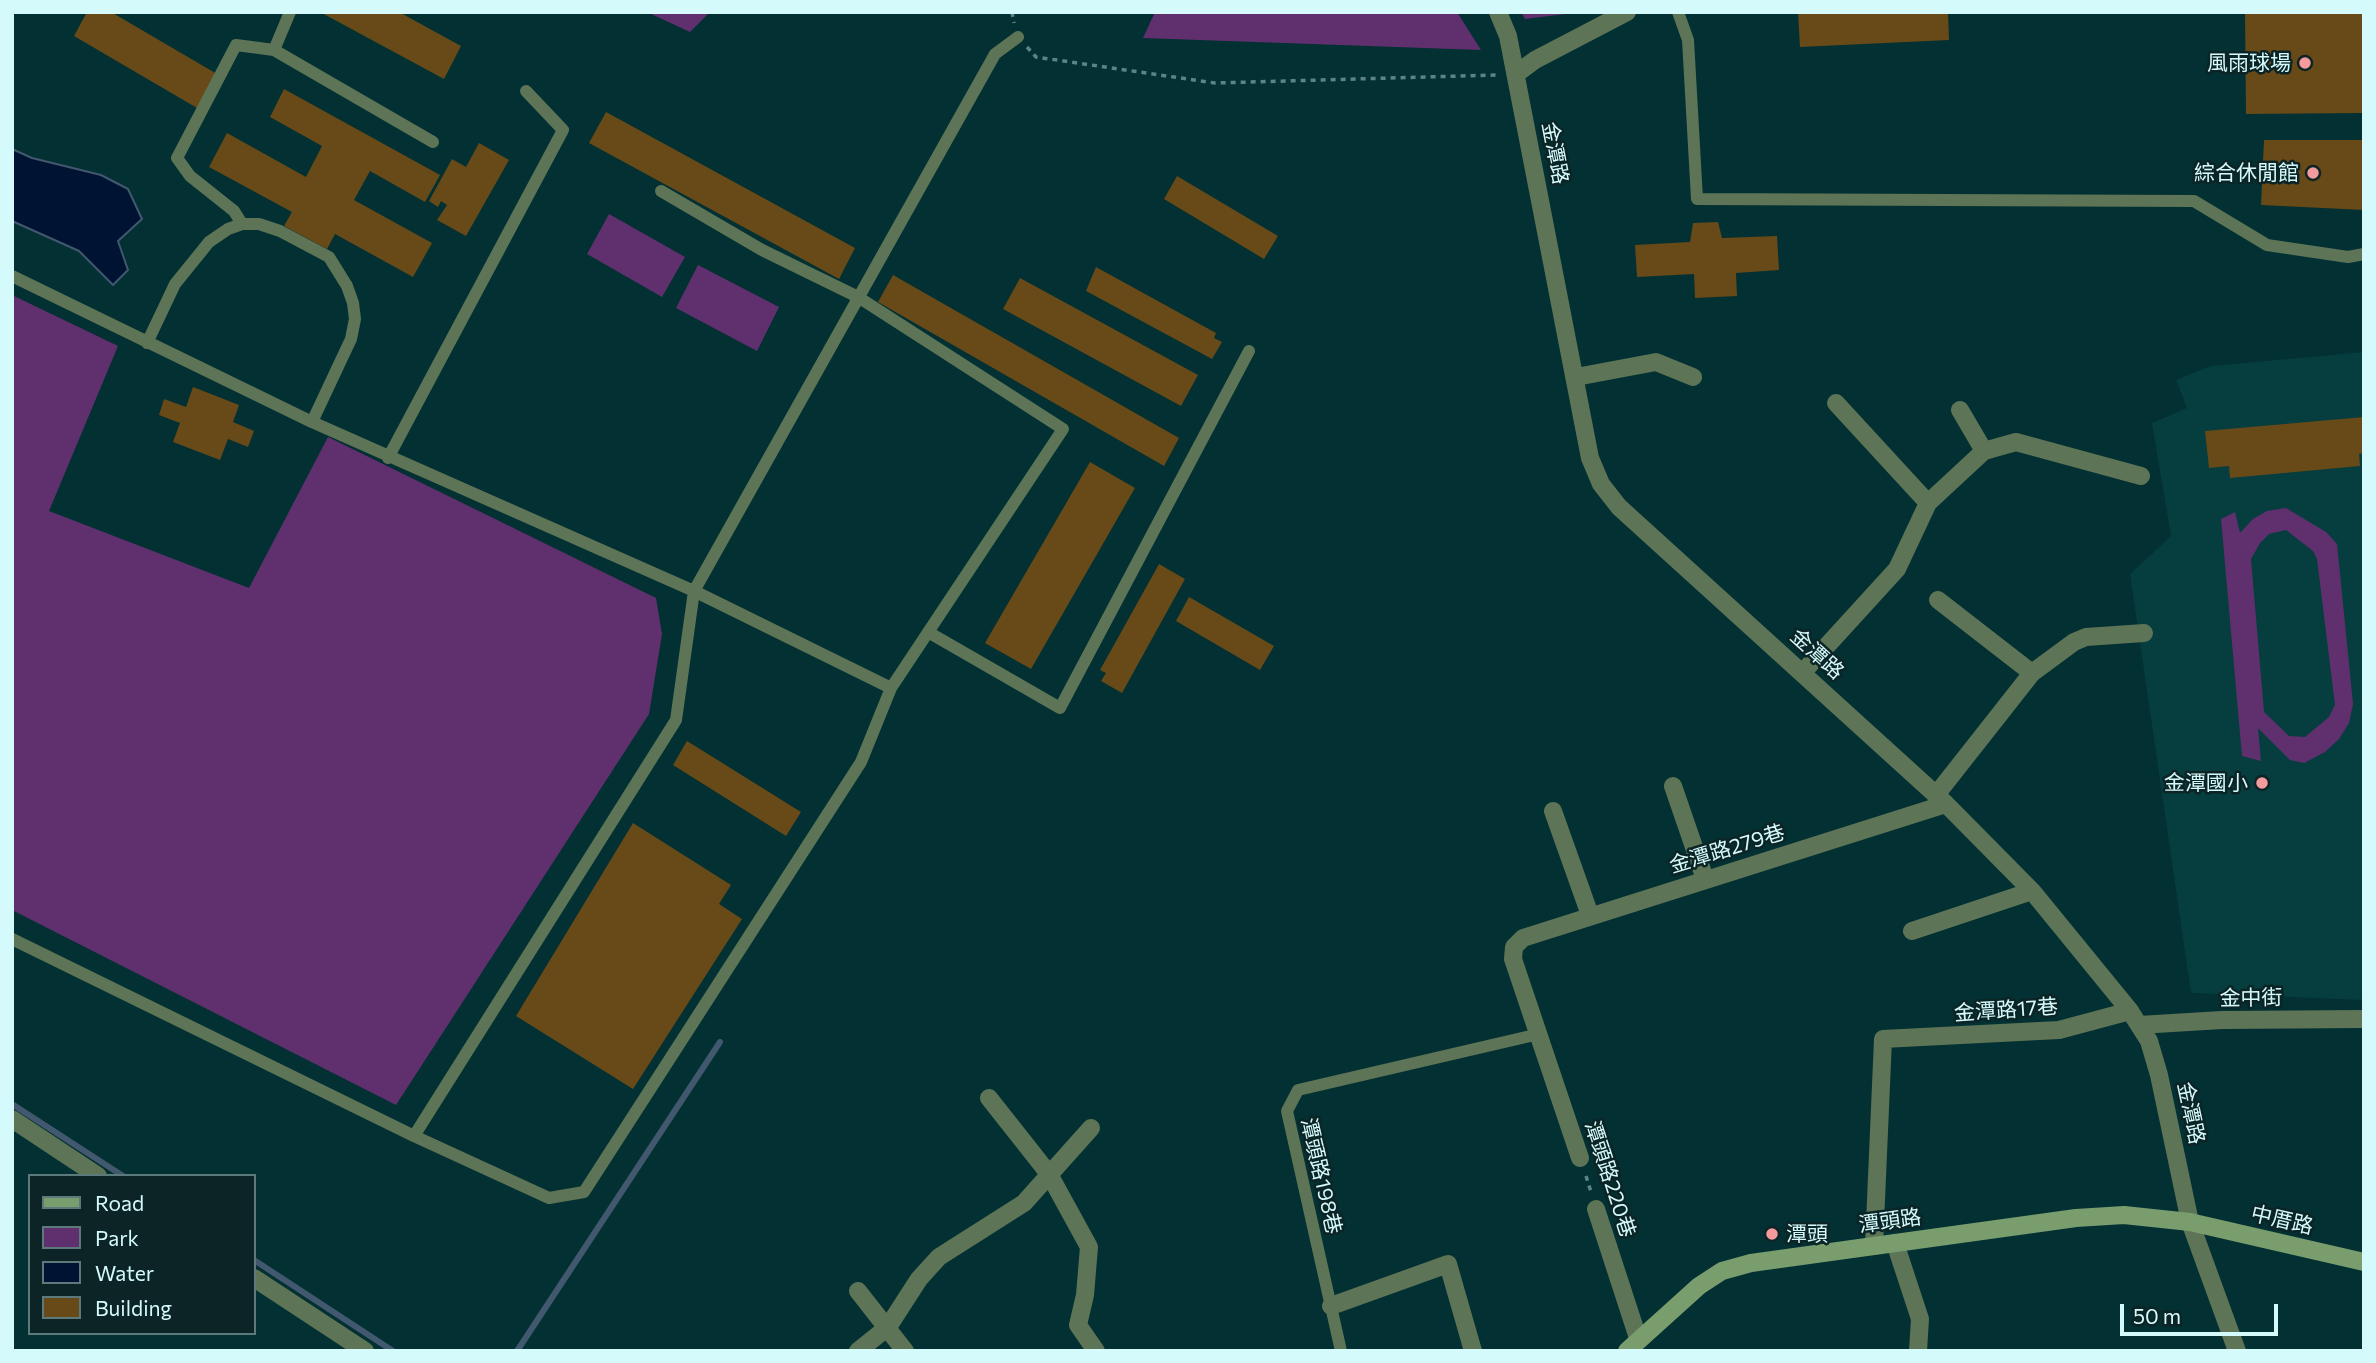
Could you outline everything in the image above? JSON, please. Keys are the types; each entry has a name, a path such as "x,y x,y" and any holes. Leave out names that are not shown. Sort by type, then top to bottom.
{"street":[{"name":"金潭路","path":"1498,12 1508,36 1516,74 1590,458 1601,484 1619,507 1941,799 2032,891 2134,1018 2149,1041 2160,1075 2190,1222 2233,1348"},
{"path":"1516,74 1535,60 1627,12"},
{"path":"1576,377 1656,362 1693,377"},
{"path":"1836,403 1928,503"},
{"path":"1960,410 1984,451"},
{"path":"1803,672 1897,569 1928,503 1984,451 2016,442 2141,476"},
{"path":"1938,600 2032,673"},
{"path":"1941,799 2032,673 2074,642 2086,637 2144,633"},
{"path":"1673,786 1705,880"},
{"name":"金潭路279巷","path":"1523,938 1705,880 1941,799"},
{"path":"1553,811 1590,915"},
{"path":"1912,931 2032,891"},
{"name":"潭頭路220巷","path":"1523,938 1514,947 1513,959 1580,1158"},
{"name":"金中街","path":"2134,1018 2364,1020"},
{"name":"金潭路17巷","path":"1874,1246 1883,1040 2059,1030 2134,1018"},
{"path":"989,1098 1049,1174 1089,1247 1085,1295 1078,1325 1096,1351"},
{"path":"12,1119 95,1174"},
{"path":"858,1351 888,1327 919,1279 939,1257 1024,1203 1091,1128"},
{"name":"潭頭路220巷","path":"1596,1209 1636,1347"},
{"name":"潭頭路","path":"1636,1347 1699,1286 1722,1271 1751,1262 2076,1218 2124,1215 2190,1222"},
{"name":"中厝路","path":"2190,1222 2364,1262"},
{"path":"1895,1243 1920,1319 1918,1351"},
{"path":"1331,1306 1448,1264 1473,1351"},
{"path":"256,1279 365,1351"},
{"path":"858,1290 905,1351"}],"lane":[{"path":"274,50 290,12"},
{"path":"1678,12 1688,40 1697,199 2194,201 2267,245 2348,257 2364,254"},
{"path":"414,1136 676,720 694,591 995,54 1018,37"},
{"path":"242,224 234,211 190,176 177,158 236,45 274,50 433,142"},
{"path":"388,458 563,130 526,91"},
{"path":"13,942 414,1136 549,1198 584,1192 861,762 891,688 1063,429 858,297 762,250 661,191"},
{"path":"147,343 175,285 190,262 209,242 228,229 242,224 259,224 280,231 329,257 347,286 355,319 351,339 312,422"},
{"path":"12,276 388,458 694,591 891,688"},
{"path":"928,632 1060,708 1249,351"},
{"name":"潭頭路198巷","path":"1341,1351 1287,1111 1298,1090 1539,1034"}],"path":[{"path":"1012,12 1018,37 1036,57 1215,83 1516,74"},
{"name":"潭頭路220巷","path":"1580,1158 1596,1209"}],"shaded area":[{"name":"金潭國小","path":"2364,352 2364,1000 2191,993 2130,574 2171,536 2152,423 2187,408 2176,380 2211,366"}],"green space":[{"path":"647,12 710,12 690,32"},
{"path":"1155,12 1457,12 1481,50 1143,38"},
{"path":"1521,12 1565,12 1565,14 1525,19"},
{"path":"609,214 685,257 662,297 587,254"},
{"path":"698,265 779,307 757,351 676,308"},
{"path":"12,295 118,346 49,511 249,588 328,437 656,598 662,634 649,714 396,1105 12,910"},
{"path":"2286,508 2326,532 2337,544 2353,704 2349,723 2339,739 2325,752 2304,763 2290,760 2258,728 2261,761 2242,756 2221,519 2235,512 2240,533 2253,519 2267,511","holes":["2286,530 2313,551 2317,559 2335,705 2329,717 2305,737 2289,736 2264,712 2251,559 2269,534"]}],"water":[{"path":"12,149 32,158 101,175 128,189 142,219 118,241 128,270 113,285 79,251 12,221"}],"building":[{"path":"87,12 111,12 217,74 197,108 74,36"},
{"path":"320,12 399,12 461,46 444,79"},
{"path":"1798,12 1948,12 1949,40 1800,47"},
{"name":"風雨球場","path":"2245,12 2364,12 2364,113 2246,114"},
{"path":"284,89 440,175 425,202 370,171 354,200 432,243 413,277 335,234 327,249 284,226 292,212 209,167 227,133 306,177 322,146 270,117"},
{"path":"606,112 855,248 839,279 589,143"},
{"name":"綜合休閒館","path":"2264,140 2364,140 2364,210 2261,205"},
{"path":"479,143 509,160 466,236 437,220 447,205 441,201 438,207 429,201 452,159 466,167"},
{"path":"1177,176 1278,236 1264,259 1164,199"},
{"path":"1718,222 1722,238 1777,236 1779,270 1736,273 1737,296 1695,298 1694,274 1637,277 1635,245 1690,242 1693,223"},
{"path":"1096,267 1216,333 1214,338 1222,342 1212,359 1086,291"},
{"path":"893,275 1179,438 1164,466 878,302"},
{"path":"1020,278 1198,375 1181,406 1003,309"},
{"path":"193,387 239,405 233,422 254,431 248,447 228,439 220,460 173,442 180,423 159,415 164,399 186,407"},
{"path":"2364,417 2364,453 2359,454 2360,466 2230,478 2229,466 2209,468 2205,431"},
{"path":"1090,462 1135,488 1031,669 985,643"},
{"path":"1159,564 1185,579 1122,693 1101,681 1106,673 1100,670"},
{"path":"1189,597 1274,646 1260,670 1176,621"},
{"path":"687,741 801,812 786,836 673,765"},
{"path":"633,823 731,885 719,904 742,919 633,1089 516,1016"}],"waterway":[{"path":"517,1351 720,1042"},
{"path":"12,1104 120,1174"},
{"path":"256,1261 393,1351"}],"place":[{"name":"風雨球場","path":"2305,63"},
{"name":"綜合休閒館","path":"2313,173"},
{"name":"金潭國小","path":"2262,783"},
{"name":"潭頭","path":"1772,1234"}]}
